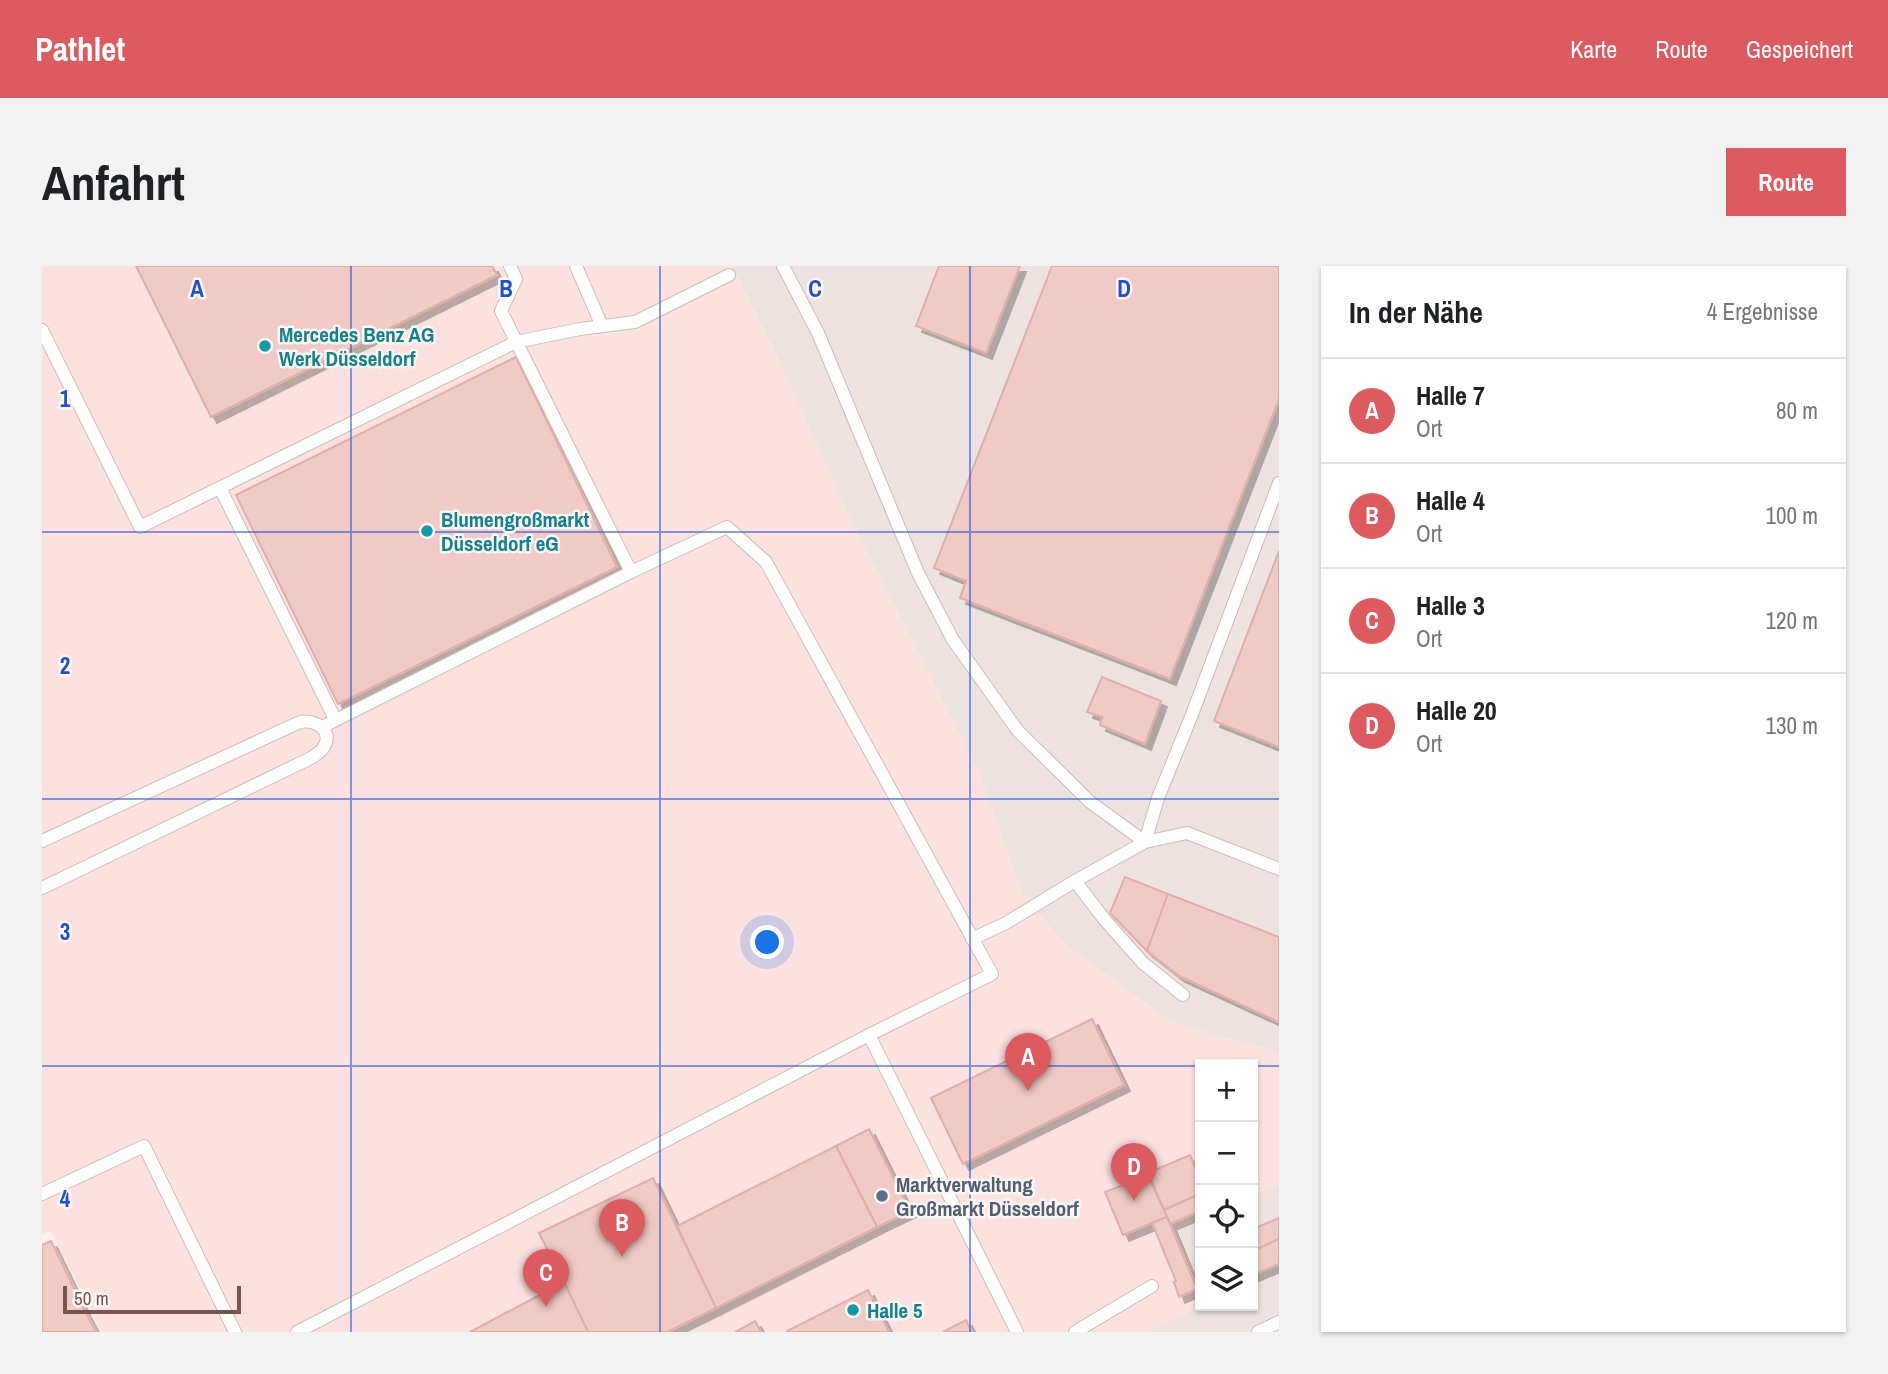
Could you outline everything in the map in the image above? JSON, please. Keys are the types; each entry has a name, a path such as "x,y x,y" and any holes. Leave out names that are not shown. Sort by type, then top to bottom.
{"lane":[{"path":"510,266 516,279 501,311 631,572"},
{"path":"576,266 602,326"},
{"path":"783,266 817,333 918,573 953,640 1018,731 1090,802 1145,842"},
{"path":"42,330 140,527 516,342 635,322 729,275"},
{"path":"1145,842 1158,798 1191,718 1279,483"},
{"path":"220,488 335,719"},
{"path":"296,1332 992,974 766,562 727,527 321,727"},
{"path":"42,841 291,725 314,722 321,727 327,738 325,746 311,758 42,888"},
{"path":"972,939 1006,923 1145,842 1187,833 1279,869"},
{"path":"1075,881 1143,963 1183,995"},
{"path":"869,1035 1017,1332"},
{"path":"42,1194 144,1146 235,1332"},
{"path":"1074,1332 1152,1286"},
{"path":"1258,1332 1279,1322"}],"shaded area":[{"path":"42,266 732,266 778,358 842,501 980,775 1023,896 1173,1023 1279,1052 1279,1183 1258,1193 1258,1059 1195,1059 1195,1221 1177,1230 1195,1273 1195,1308 1148,1332 101,1332 51,1231 42,1234"},
{"path":"732,266 1279,266 1279,1052 1173,1023 1068,946 1023,896 980,775 842,501 778,358"},
{"path":"1279,1183 1279,1332 1148,1332 1195,1308 1195,1311 1258,1311 1258,1193"},
{"path":"1195,1221 1195,1273 1177,1229"}],"building":[{"name":"Mercedes Benz AG Werk Düsseldorf","path":"136,266 492,266 497,275 211,417"},
{"path":"939,266 1020,266 986,353 916,326"},
{"path":"1052,266 1279,266 1279,399 1170,679 960,598 966,581 934,568"},
{"name":"Blumengroßmarkt Düsseldorf eG","path":"516,357 617,567 338,704 236,495"},
{"path":"1279,551 1279,747 1214,721"},
{"path":"1102,677 1161,701 1145,744 1100,725 1102,717 1087,712"},
{"path":"1125,877 1168,894 1147,951 1110,913"},
{"path":"1168,894 1279,937 1279,1022 1179,976 1147,951"},
{"path":"1092,1019 1124,1085 963,1164 931,1098"},
{"path":"869,1129 910,1211 877,1227 836,1146"},
{"path":"836,1146 877,1227 716,1308 677,1226"},
{"path":"1190,1155 1195,1167 1195,1196 1164,1210 1148,1173"},
{"path":"1148,1175 1167,1217 1123,1235 1105,1192"},
{"path":"653,1178 716,1308 667,1332 588,1332 539,1233"},
{"path":"1195,1196 1195,1213 1170,1224 1164,1210"},
{"path":"1167,1217 1195,1290 1179,1297 1174,1282 1176,1281 1152,1223"},
{"path":"1279,1218 1279,1239 1258,1249 1258,1227"},
{"path":"1279,1239 1279,1264 1258,1273 1258,1249"},
{"path":"51,1241 96,1332 42,1332 42,1245"},
{"path":"564,1282 588,1332 470,1332"},
{"name":"Halle 5","path":"868,1290 889,1332 787,1331"},
{"path":"966,1320 972,1332 943,1332"},
{"path":"755,1321 761,1332 735,1332 739,1330"}],"place":[{"name":"Mercedes Benz AG Werk Düsseldorf","path":"265,346"},
{"name":"Blumengroßmarkt Düsseldorf eG","path":"427,531"},
{"name":"Halle 7","path":"1028,1091"},
{"name":"Marktverwaltung Großmarkt Düsseldorf","path":"882,1196"},
{"name":"Halle 20","path":"1134,1201"},
{"name":"Halle 4","path":"622,1257"},
{"name":"Halle 3","path":"546,1307"},
{"name":"Halle 5","path":"853,1310"}]}
